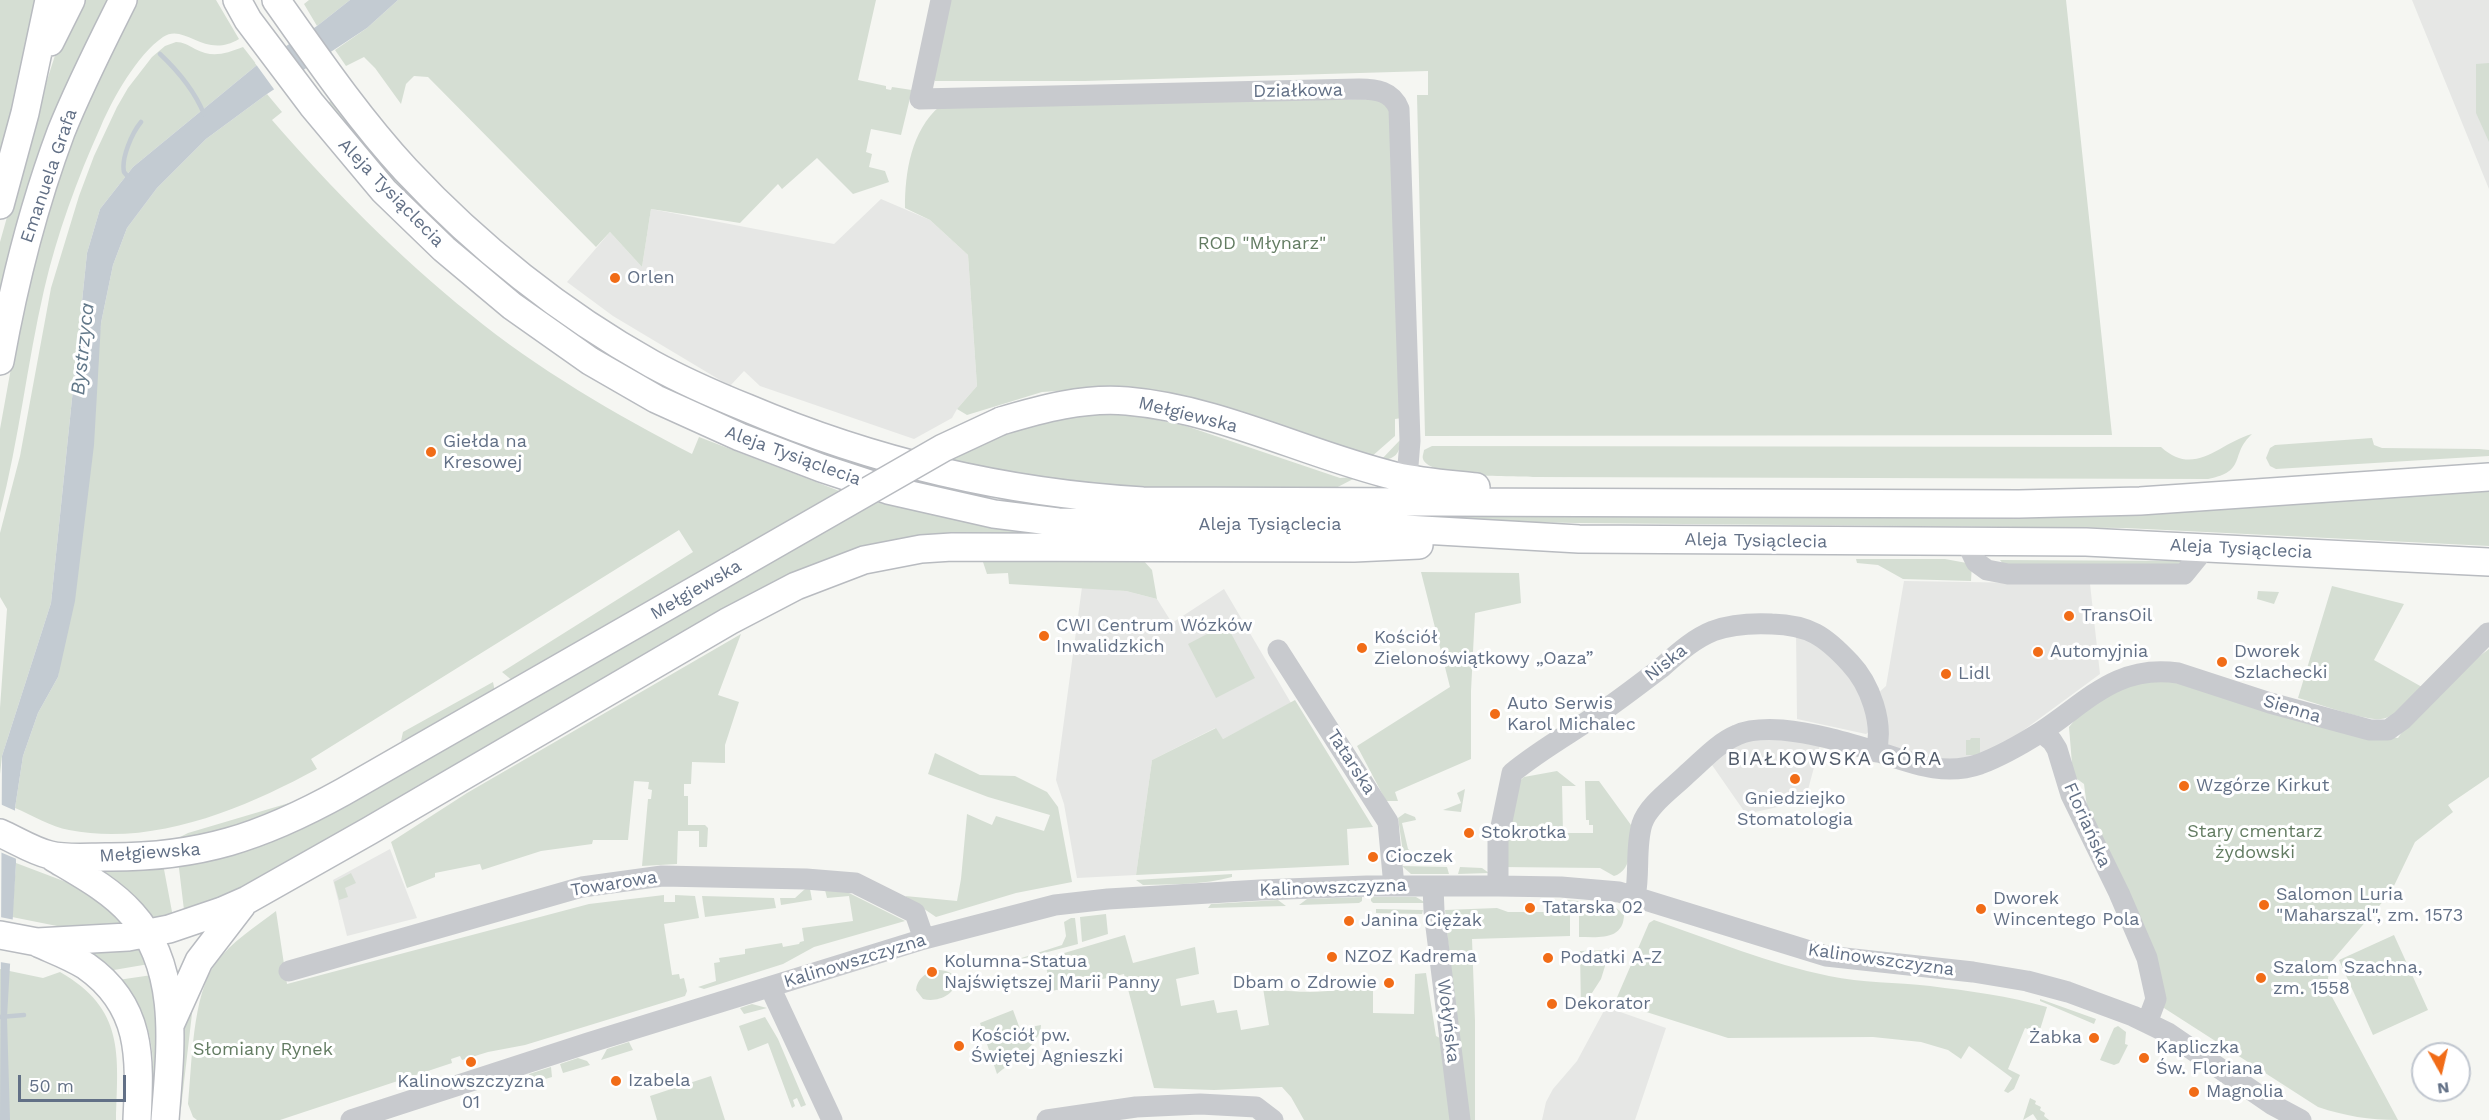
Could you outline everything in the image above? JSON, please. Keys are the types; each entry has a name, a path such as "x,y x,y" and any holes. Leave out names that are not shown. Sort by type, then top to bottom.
{"main road":[{"path":"25,113 49,0"},
{"path":"25,113 48,46 71,0"},
{"name":"Emanuela Grafa","path":"0,361 26,237 46,173 91,65 123,0"},
{"name":"Aleja Tysiąclecia","path":"276,0 342,92 394,157 467,230 514,269 583,320 653,365 695,386 768,417 854,449 953,476 1055,494 1155,501 2095,503 2489,477"},
{"name":"Aleja Tysiąclecia","path":"243,10 312,105 363,167 412,220 475,277 554,336 626,384 740,437 820,468 888,490 957,507 1058,522 1353,526 1579,539 2086,542 2489,562"},
{"name":"Emanuela Grafa","path":"0,205 25,113"},
{"name":"Mełgiewska","path":"0,833 51,855 131,857 169,855 209,849 265,831 335,797 943,448 1001,421 1044,409 1125,400 1164,406 1198,414 1407,478 1599,502"},
{"path":"0,935 37,942 146,934 191,923 247,900 729,621 796,586 840,568 894,554 952,547 1354,548 1579,539"},
{"path":"51,855 87,877 123,904 140,923 156,955 169,1004 165,1120"},
{"path":"170,1024 199,961 247,900"},
{"path":"37,942 87,967 106,983 122,1004 131,1022 138,1045 137,1120"}],"street":[{"name":"Działkowa","path":"941,0 920,99 1373,89 1381,90 1396,102 1410,441 1407,478"},
{"name":"Niska","path":"1498,886 1498,841 1512,773 1616,701 1691,644 1715,630 1753,623 1788,625 1810,630 1825,638 1854,667 1870,697 1879,727 1876,752"},
{"name":"Sienna","path":"2041,732 2100,689 2131,675 2162,671 2178,673 2329,720 2370,730 2388,730 2402,720 2488,633"},
{"name":"Tatarska","path":"1278,650 1384,813 1390,830 1394,886"},
{"path":"1635,897 1644,819 1665,796 1725,742 1747,731 1774,729 1819,735 1925,767 1960,769 1980,764 2002,754 2041,732"},
{"name":"Floriańska","path":"2041,732 2052,741 2057,749 2074,803 2119,893 2147,958 2156,999 2147,1023"},
{"name":"Towarowa","path":"289,971 582,887 662,876 806,879 855,883 915,913 924,939"},
{"name":"Wołyńska","path":"1433,886 1434,912 1460,1120"},
{"name":"Kalinowszczyzna","path":"351,1120 924,939 981,923 1075,902 1248,890 1498,886 1561,887 1619,892 1800,949 1844,959 1972,972 2027,981 2094,1000 2182,1041 2273,1105 2301,1120"},
{"path":"770,987 832,1120"},
{"path":"1061,1119 1136,1107 1200,1104 1256,1107 1273,1120"},
{"path":"1186,1120 1200,1104"}],"shaded area":[{"path":"2412,0 2489,0 2489,189"},
{"path":"881,199 930,220 968,255 977,386 952,418 914,439 760,386 744,371 730,386 613,316 567,282 610,232 642,267 651,209 834,244"},
{"path":"1904,581 2090,584 2100,674 1998,749 1959,762 1882,750 1876,695 1886,686"},
{"path":"1082,587 1126,591 1157,599 1172,623 1224,589 1291,703 1223,739 1215,728 1152,760 1136,875 1077,878 1064,804 1056,780"},
{"path":"1796,631 1852,671 1873,729 1866,734 1797,719"},
{"path":"1771,735 1821,741 1805,801 1746,814 1712,765 1740,742"},
{"path":"390,849 417,918 347,936 333,880"},
{"path":"1606,1007 1666,1028 1635,1120 1542,1120 1546,1102 1553,1089 1577,1061"}],"green space":[{"path":"0,0 40,0 0,167"},
{"path":"81,0 112,0 0,311 0,242 58,46"},
{"path":"136,0 216,0 239,39 227,44 215,45 205,44 179,34 163,37 135,66 112,103 76,186 49,269 0,513 0,429 26,285 60,167"},
{"path":"309,0 350,0 317,26 304,4"},
{"path":"398,0 876,0 858,80 886,86 886,89 891,90 892,87 912,90 901,135 871,129 866,152 872,154 869,167 885,171 889,182 853,194 817,158 782,189 778,184 740,223 651,209 642,267 610,232 596,247 428,77 414,76 406,84 401,104 375,68 364,57 346,66 335,50 367,28"},
{"path":"947,0 2066,0 2112,435 1425,436 1417,95 1428,95 1428,71 1085,81 935,81 931,74"},
{"path":"176,42 213,54 243,47 257,65 133,167 100,209 87,253 51,603 2,756 0,774 0,708 7,609 0,597 0,533 20,456 51,288 79,196 94,156 117,107 128,88 152,57 165,46"},
{"path":"2489,63 2489,142 2476,113 2476,64"},
{"path":"267,94 282,112 272,120 342,196 444,292 496,334 549,372 606,407 692,454 699,437 842,492 514,682 502,672 693,552 679,530 311,759 317,769 260,797 229,810 166,828 133,833 101,834 69,830 48,824 15,808 23,756 38,713 58,677 101,323 113,265 127,228 157,188 206,139"},
{"path":"333,99 520,286 882,470 868,479 637,380 456,249 324,106"},
{"name":"ROD \"Młynarz\"","path":"1378,99 1388,108 1392,120 1402,418 1395,419 1395,436 1370,458 1115,387 1042,392 967,415 957,409 977,386 968,255 930,220 905,208 908,166 916,140 922,127 940,106"},
{"path":"1086,414 1132,415 1183,425 1340,478 1357,477 1332,490 1085,488 934,463 995,433"},
{"path":"2252,434 2245,442 2229,472 2208,479 1535,477 1456,473 1440,470 1423,459 1424,450 1432,446 2161,447 2173,456 2196,459"},
{"path":"2372,438 2374,445 2382,448 2479,449 2489,450 2489,456 2276,469 2270,466 2266,458 2270,448 2275,445"},
{"path":"1401,439 1396,455 1380,461"},
{"path":"2489,487 2489,546 2125,528 1575,523 1349,518 1349,510"},
{"path":"871,501 1039,535 864,548 826,560 774,584 242,891 184,910 178,860 232,850"},
{"path":"982,559 1142,559 1152,570 1157,599 1126,591 1009,584 1008,573 987,574"},
{"path":"1856,559 1945,559 1972,564 1971,581 1903,579 1878,565 1857,563"},
{"path":"2000,560 2186,561 2186,564 2003,564"},
{"path":"1421,572 1519,573 1521,603 1475,613 1471,691 1471,759 1395,792 1398,801 1386,801 1357,746 1450,687"},
{"path":"2332,586 2404,604 2374,660 2422,687 2404,706 2387,718 2364,717 2298,698"},
{"path":"2258,591 2279,592 2274,604 2257,599"},
{"path":"1226,624 1255,678 1216,698 1188,644"},
{"path":"741,634 718,695 739,702 725,745 725,763 692,762 691,784 684,784 684,796 688,796 688,825 705,825 708,828 707,847 699,847 699,831 678,831 677,864 642,866 648,799 651,799 652,790 648,789 649,782 634,781 628,840 593,840 592,844 541,851 482,870 480,864 435,873 435,877 407,888 391,842 467,793"},
{"name":"Stary cmentarz żydowski","path":"2489,649 2489,777 2448,805 2453,812 2415,842 2391,892 2332,961 2328,978 2331,995 2398,1120 2357,1117 2318,1107 2164,1008 2087,807 2084,784 2073,776 2069,727 2085,708 2108,689 2163,677 2366,733 2398,738 2440,689"},
{"path":"493,682 495,692 446,723 401,741 403,732"},
{"path":"1295,700 1373,827 1347,829 1349,865 1136,875 1152,760 1216,728 1223,739"},
{"path":"1980,738 1980,755 1966,755 1966,740"},
{"path":"935,753 980,775 1015,776 1047,792 1058,807 1072,882 1016,893 936,917 905,896 957,901 967,814 992,825 996,816 1044,831 1050,815 988,797 928,774"},
{"path":"1557,771 1576,786 1562,786 1563,833 1593,833 1593,825 1589,825 1589,820 1586,820 1585,781 1599,781 1631,825 1630,855 1625,868 1620,873 1614,876 1600,868 1502,867 1513,787 1524,777"},
{"path":"1465,789 1461,812 1443,810 1461,803 1457,793"},
{"path":"306,798 243,830 174,840 188,833"},
{"path":"1405,813 1415,817 1416,820 1402,823 1408,849 1424,861 1407,862 1404,859 1398,818"},
{"path":"16,863 82,888 129,927 72,929 12,917"},
{"path":"163,864 173,917 152,920 90,865"},
{"path":"1402,866 1447,867 1449,874 1411,874"},
{"path":"1460,867 1482,868 1489,873 1458,874"},
{"path":"351,873 356,883 345,888 348,897 339,900 334,882"},
{"path":"1232,874 1232,877 1221,880 1188,884 1143,885 1136,880"},
{"path":"805,889 810,889 812,900 781,905 780,898 795,898"},
{"path":"825,890 845,891 905,921 814,947 783,964 704,989 698,987 716,981 714,963 720,962 719,958 745,954 745,949 782,943 783,947 799,944 804,941 802,928 853,921 849,896 827,898"},
{"name":"Słomiany Rynek","path":"664,895 664,902 675,902 675,895 695,896 699,918 664,924 672,975 679,974 680,979 684,978 687,991 685,996 525,1045 462,1060 460,1056 451,1059 452,1063 280,1120 197,1120 193,1117 188,1104 194,1030 208,976 229,948 276,911 287,984 589,904"},
{"path":"702,896 774,898 776,908 705,917"},
{"path":"1362,897 1359,903 1299,905 1307,899"},
{"path":"1371,897 1416,897 1426,903 1373,903"},
{"path":"1278,900 1286,906 1208,908 1211,904"},
{"path":"1566,900 1604,903 1600,906 1561,903"},
{"path":"1556,907 1570,908 1570,936 1472,939 1475,1120 1465,1120 1445,910 1497,908 1508,912 1548,912"},
{"path":"1616,908 1624,914 1623,923 1615,933 1602,937 1579,937 1579,909 1607,911"},
{"path":"1376,909 1423,910 1422,914 1376,913"},
{"path":"1106,914 1108,934 1082,942 1080,917"},
{"path":"1075,918 1078,944 1006,963 1062,945 1066,936 1064,922"},
{"path":"1654,920 1763,958 1829,976 1959,990 2047,1007 2039,1033 2025,1028 2008,1069 2020,1075 2014,1089 2008,1093 2004,1091 2012,1078 1969,1046 1961,1059 1948,1050 1921,1042 1873,1037 1728,1038 1615,1002 1649,923"},
{"path":"1125,935 1133,963 1195,947 1199,974 1176,979 1181,1006 1214,1000 1217,1013 1237,1010 1241,1030 1269,1025 1263,988 1318,992 1373,982 1373,1013 1414,1014 1415,974 1426,973 1436,1036 1442,1039 1452,1120 1304,1120 1291,1097 1282,1087 1214,1090 1154,1088 1124,974 1052,991 1044,959"},
{"path":"2394,935 2428,1010 2373,1035 2339,960"},
{"path":"141,945 149,964 108,971 75,948"},
{"path":"1610,950 1601,979 1581,1010 1580,951"},
{"path":"0,969 43,978 60,972 81,986 96,1001 107,1018 113,1035 117,1074 116,1120 0,1120"},
{"path":"936,970 954,976 955,987 943,997 934,1000 923,999 916,990 918,983 926,974"},
{"path":"152,975 160,1013 155,1120 151,1120 153,1064 150,1036 138,1006 118,980"},
{"path":"2040,999 2096,1019 2094,1024 2040,1001"},
{"path":"752,1004 767,1008 744,1014 740,1008"},
{"path":"193,1005 181,1108 178,1103 183,1018"},
{"path":"1013,1010 1020,1029 1041,1025 1040,1032 1031,1046 997,1074 980,1023"},
{"path":"765,1017 778,1039 806,1105 801,1107 797,1098 793,1100 795,1106 792,1108 768,1043 748,1051 739,1026"},
{"path":"2118,1026 2126,1032 2125,1044 2128,1045 2119,1063 2114,1065 2100,1060 2114,1028"},
{"path":"629,1042 633,1050 601,1060 607,1049"},
{"path":"578,1058 587,1061 590,1065 563,1073 560,1064"},
{"path":"551,1067 552,1077 532,1083 529,1074"},
{"path":"711,1076 725,1120 657,1120 650,1096"},
{"path":"2030,1098 2036,1101 2035,1104 2041,1107 2040,1110 2049,1120 2037,1120 2033,1114 2023,1120"}],"water":[{"name":"Bystrzyca","path":"350,0 398,0 367,28 267,94 206,139 157,188 127,228 113,265 101,323 94,445 75,601 58,677 38,713 23,756 15,808 16,863 7,1017 10,1120 0,1120 2,756 51,603 87,253 100,209 133,167 257,65 317,26"}],"pier":[{"path":"281,46 302,75 276,92 255,63"},
{"path":"0,804 18,812 19,860 0,852"},
{"path":"0,917 15,920 12,964 0,962"}],"waterway":[{"path":"160,54 185,82 204,114"},
{"path":"129,178 124,172 124,160 134,132 141,122"},
{"path":"0,1017 24,1015"}],"place":[{"name":"Orlen","path":"615,278"},
{"name":"Giełda na Kresowej","path":"431,452"},
{"name":"TransOil","path":"2069,616"},
{"name":"CWI Centrum Wózków Inwalidzkich","path":"1044,636"},
{"name":"Kościół Zielonoświątkowy „Oaza”","path":"1362,648"},
{"name":"Automyjnia","path":"2038,652"},
{"name":"Dworek Szlachecki","path":"2222,662"},
{"name":"Lidl","path":"1946,674"},
{"name":"Auto Serwis Karol Michalec","path":"1495,714"},
{"name":"Gniedziejko Stomatologia","path":"1795,779"},
{"name":"Wzgórze Kirkut","path":"2184,786"},
{"name":"Stokrotka","path":"1469,833"},
{"name":"Cioczek","path":"1373,857"},
{"name":"Salomon Luria \"Maharszal\", zm. 1573","path":"2264,905"},
{"name":"Tatarska 02","path":"1530,908"},
{"name":"Dworek Wincentego Pola","path":"1981,909"},
{"name":"Janina Ciężak","path":"1349,921"},
{"name":"NZOZ Kadrema","path":"1332,957"},
{"name":"Podatki A-Z","path":"1548,958"},
{"name":"Kolumna-Statua Najświętszej Marii Panny","path":"932,972"},
{"name":"Szalom Szachna, zm. 1558","path":"2261,978"},
{"name":"Dbam o Zdrowie","path":"1389,983"},
{"name":"Dekorator","path":"1552,1004"},
{"name":"Żabka","path":"2094,1038"},
{"name":"Kościół pw. Świętej Agnieszki","path":"959,1046"},
{"name":"Kapliczka Św. Floriana","path":"2144,1058"},
{"name":"Kalinowszczyzna 01","path":"471,1062"},
{"name":"Izabela","path":"616,1081"},
{"name":"Magnolia","path":"2194,1092"}],"district":[{"name":"BIAŁKOWSKA GÓRA","path":"1835,759"}]}
